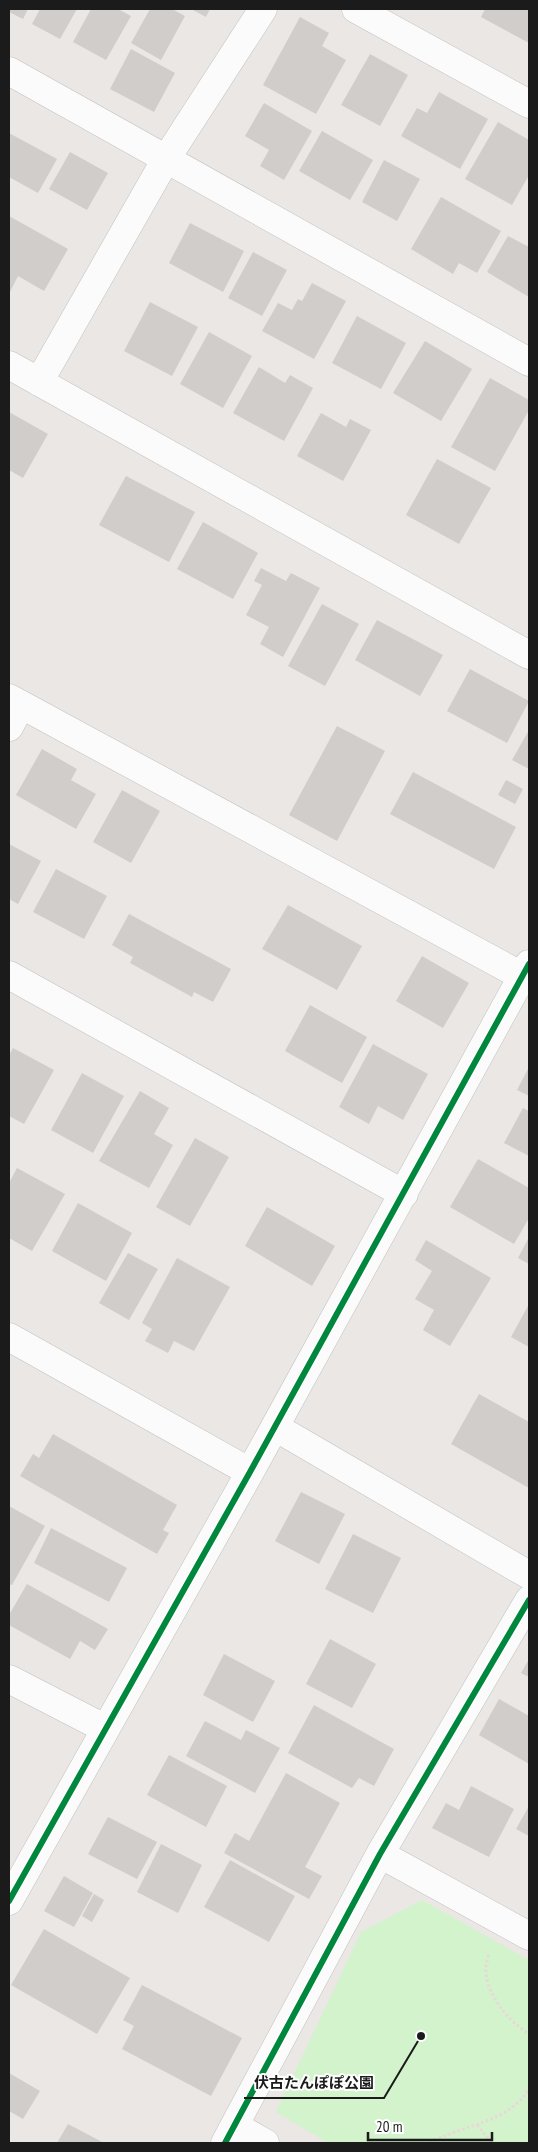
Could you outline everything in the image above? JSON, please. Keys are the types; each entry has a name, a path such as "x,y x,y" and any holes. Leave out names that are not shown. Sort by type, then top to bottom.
{"street":[{"path":"39,382 166,159 263,9"},
{"path":"356,9 529,104"},
{"path":"9,72 529,362"},
{"path":"9,365 529,655"},
{"path":"9,1901 104,1728 250,1472 526,971 13,710"},
{"path":"9,975 404,1194"},
{"path":"9,1337 250,1472"},
{"path":"275,1427 529,1574"},
{"path":"265,2143 230,2135 380,1854 529,1600"},
{"path":"9,1679 104,1728"},
{"path":"380,1854 529,1936"}],"path":[{"path":"493,1948 486,1963 486,1979 496,2000 514,2025 529,2034"},
{"path":"430,2143 477,2126 524,2097 529,2089"},
{"path":"477,2126 492,2143"}],"green space":[{"path":"422,1900 529,1960 529,2143 328,2143 276,2112 361,1932"}],"building":[{"path":"9,9 28,9 23,19 9,12"},
{"path":"40,9 77,9 60,39 32,24"},
{"path":"91,9 118,9 131,16 106,60 73,42"},
{"path":"150,9 172,9 185,16 161,60 131,43"},
{"path":"191,9 210,9 206,17"},
{"path":"485,9 529,9 529,43 481,17"},
{"path":"300,17 329,33 322,46 346,60 316,114 263,85"},
{"path":"131,49 175,73 154,112 110,89"},
{"path":"370,54 408,75 380,126 341,105"},
{"path":"439,92 488,119 460,169 401,136 417,108 427,113"},
{"path":"264,103 312,131 284,180 260,166 269,150 245,136"},
{"path":"498,122 529,140 529,175 512,205 465,179"},
{"path":"322,131 373,160 350,200 299,171"},
{"path":"9,133 57,159 38,193 9,177"},
{"path":"70,152 108,173 87,210 49,189"},
{"path":"384,160 420,179 397,221 362,202"},
{"path":"441,197 501,231 477,273 459,263 453,274 411,249"},
{"path":"9,216 68,249 44,291 18,276 9,294"},
{"path":"190,223 244,251 223,292 169,263"},
{"path":"508,236 529,247 529,297 487,272"},
{"path":"253,252 287,270 262,316 228,298"},
{"path":"312,283 346,301 314,359 262,331 278,303 292,310 298,299 302,301"},
{"path":"150,302 198,327 172,376 124,351"},
{"path":"357,316 406,343 381,389 332,363"},
{"path":"209,332 252,356 223,408 180,384"},
{"path":"425,341 472,369 441,421 393,393"},
{"path":"259,367 285,383 290,375 313,388 284,441 233,413"},
{"path":"490,378 529,400 529,410 495,471 451,447"},
{"path":"9,412 48,434 23,478 9,470"},
{"path":"321,413 346,427 350,419 371,430 343,481 297,456"},
{"path":"437,459 491,488 459,544 406,515"},
{"path":"126,476 195,512 169,562 99,525"},
{"path":"203,522 258,553 233,599 177,569"},
{"path":"261,568 286,581 291,573 320,588 283,657 260,644 269,627 246,615 262,585 254,581"},
{"path":"322,604 359,624 325,686 288,666"},
{"path":"377,620 443,655 420,696 355,660"},
{"path":"470,669 529,701 507,743 447,711"},
{"path":"337,726 385,751 337,841 289,815"},
{"path":"529,730 529,769 512,760"},
{"path":"42,749 77,769 71,780 96,794 76,829 16,795"},
{"path":"413,772 516,827 494,869 390,814"},
{"path":"506,780 523,789 515,804 498,795"},
{"path":"122,790 160,811 131,863 93,842"},
{"path":"9,844 41,861 18,904 9,899"},
{"path":"56,869 107,896 84,939 33,912"},
{"path":"288,905 362,946 337,990 262,949"},
{"path":"129,914 231,969 213,1002 194,992 192,997 130,963 133,957 112,945"},
{"path":"422,956 469,983 443,1028 396,1001"},
{"path":"310,1005 367,1037 342,1083 285,1051"},
{"path":"373,1044 428,1074 403,1120 378,1106 369,1124 339,1107"},
{"path":"13,1048 54,1070 24,1124 9,1116 9,1055"},
{"path":"529,1067 529,1096 517,1090"},
{"path":"82,1073 124,1096 93,1153 51,1130"},
{"path":"140,1091 169,1108 154,1134 173,1145 149,1188 99,1161"},
{"path":"523,1108 529,1111 529,1156 504,1143"},
{"path":"195,1138 229,1157 190,1226 156,1207"},
{"path":"478,1159 529,1188 529,1218 514,1244 450,1207"},
{"path":"17,1168 65,1194 32,1251 9,1238 9,1183"},
{"path":"78,1203 132,1233 106,1281 52,1251"},
{"path":"267,1207 335,1246 312,1286 245,1246"},
{"path":"529,1237 529,1264 518,1258"},
{"path":"426,1240 491,1278 450,1346 423,1330 434,1310 415,1299 432,1271 415,1260"},
{"path":"128,1253 158,1269 129,1320 99,1303"},
{"path":"177,1258 230,1287 194,1351 174,1341 168,1353 145,1341 152,1329 142,1323"},
{"path":"529,1304 529,1347 511,1337"},
{"path":"479,1394 529,1422 529,1488 451,1444"},
{"path":"53,1434 177,1505 163,1530 169,1533 157,1554 20,1476 33,1454 39,1458"},
{"path":"301,1492 345,1514 319,1564 275,1541"},
{"path":"9,1506 45,1526 12,1585 9,1584"},
{"path":"51,1528 127,1568 109,1602 34,1563"},
{"path":"353,1534 401,1558 373,1613 325,1589"},
{"path":"27,1584 108,1629 95,1650 80,1641 70,1659 9,1625 9,1615"},
{"path":"330,1639 376,1664 352,1708 306,1684"},
{"path":"224,1654 275,1681 253,1722 203,1695"},
{"path":"529,1659 529,1677 521,1673"},
{"path":"499,1699 529,1716 529,1764 479,1735"},
{"path":"314,1705 394,1749 374,1786 359,1778 352,1788 288,1753"},
{"path":"205,1721 241,1740 246,1730 280,1748 255,1793 186,1756"},
{"path":"169,1755 227,1786 206,1827 147,1795"},
{"path":"286,1773 340,1803 305,1867 322,1876 309,1899 224,1853 235,1833 249,1841"},
{"path":"471,1786 514,1809 489,1857 432,1828 446,1803 459,1810"},
{"path":"529,1806 529,1836 516,1829"},
{"path":"108,1817 157,1842 137,1879 88,1854"},
{"path":"161,1844 202,1865 178,1913 137,1892"},
{"path":"230,1860 295,1896 269,1942 204,1907"},
{"path":"64,1876 93,1893 74,1927 44,1911"},
{"path":"94,1894 104,1900 92,1922 82,1916"},
{"path":"44,1929 130,1978 97,2034 11,1985"},
{"path":"142,1985 242,2038 211,2096 122,2049 134,2026 123,2020"},
{"path":"9,2073 40,2091 23,2119 9,2111"},
{"path":"68,2124 104,2143 57,2143"}],"cycle path":[{"path":"9,1901 250,1472 529,964"},
{"path":"225,2143 380,1854 529,1600"}],"place":[{"name":"伏古たんぽぽ公園","path":"421,2036"}]}
